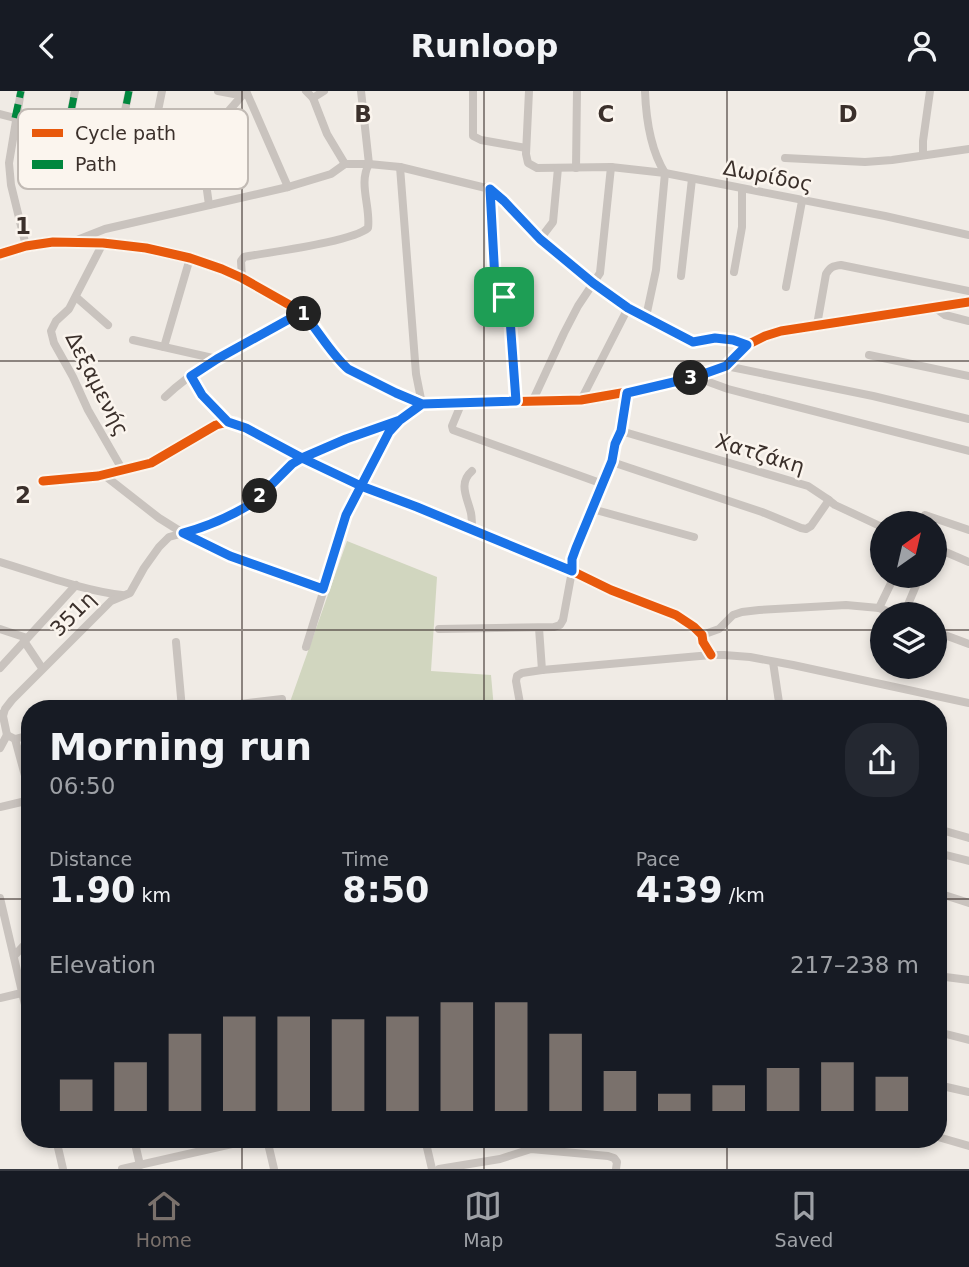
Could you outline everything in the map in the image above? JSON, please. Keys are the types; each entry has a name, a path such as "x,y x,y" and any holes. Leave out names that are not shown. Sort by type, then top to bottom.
{"street":[{"path":"21,91 9,163 26,246"},
{"path":"71,109 75,91"},
{"path":"125,109 129,91"},
{"path":"158,109 162,91"},
{"path":"218,91 246,91"},
{"path":"230,109 246,91"},
{"path":"246,91 288,187"},
{"path":"306,91 313,98 327,134 345,164"},
{"path":"313,98 324,91"},
{"path":"242,278 241,261 244,257 332,241 364,232 368,228 365,173 369,164 361,91"},
{"path":"473,91 473,136 526,148 529,91"},
{"path":"576,168 577,91"},
{"path":"645,91 646,116 652,141 665,173 656,270 646,317"},
{"path":"923,155 930,91"},
{"path":"0,114 18,119"},
{"name":"Δωρίδος","path":"526,148 530,165 537,168 611,167 665,173 969,235"},
{"path":"785,158 865,162 969,149"},
{"path":"72,241 105,229 288,187 331,174 345,164 400,167 490,189 540,239 593,283 628,308 693,342 715,338 747,345"},
{"path":"400,167 416,374 422,404"},
{"path":"533,400 564,333 600,273 611,167"},
{"path":"540,239 553,222 558,168"},
{"path":"681,276 692,179"},
{"path":"207,189 209,205"},
{"path":"490,189 495,280 509,305 516,401"},
{"path":"734,272 742,227 742,189"},
{"path":"786,287 802,201"},
{"path":"0,254 26,246 72,241 146,248 190,258 242,278 302,312 348,369 422,404 581,400 627,393 695,377 726,366 747,345 781,331 969,302"},
{"name":"Δεξαμενής","path":"103,243 69,309 56,321 51,331 88,410 122,469"},
{"path":"164,347 190,258"},
{"path":"817,325 826,274 829,268 834,266 841,265 969,291"},
{"path":"76,297 108,325"},
{"path":"934,307 945,315 969,321"},
{"path":"581,400 628,308"},
{"path":"165,397 217,359 302,312"},
{"path":"133,340 217,359"},
{"path":"869,355 969,376"},
{"path":"726,366 969,419"},
{"path":"191,376 202,395 228,422 246,428 361,486 676,615 702,635 711,655"},
{"path":"695,377 740,392 969,451"},
{"path":"439,629 539,628 560,625 572,571 572,559 612,461 621,431 627,393"},
{"path":"463,402 452,426 453,430 603,484"},
{"name":"351η","path":"2,715 8,704 42,668 111,601 133,590 144,568 169,537 206,527 254,502 292,464 302,458 400,420 422,404"},
{"path":"306,647 346,515 389,432 400,420"},
{"path":"43,481 91,478 155,462 186,441 216,425 228,422"},
{"name":"Χατζάκη","path":"621,431 808,487 852,515 870,522"},
{"path":"612,461 806,529 829,500"},
{"path":"472,471 464,481 472,530"},
{"path":"104,475 159,518 183,533 230,556 323,589"},
{"path":"592,509 694,537"},
{"path":"947,523 969,530"},
{"path":"947,553 969,562"},
{"path":"0,562 76,585 123,595"},
{"path":"0,667 76,585"},
{"path":"702,635 719,629 733,615 742,612 846,605 870,607"},
{"path":"539,628 542,670"},
{"path":"0,629 25,640 42,668"},
{"path":"947,635 969,643"},
{"path":"176,642 181,700"},
{"path":"519,700 516,681 517,676 522,673 711,655 750,657 969,703"},
{"path":"773,662 779,700"},
{"path":"278,700 282,699"},
{"path":"2,715 21,767"},
{"path":"0,748 11,737 21,736"},
{"path":"0,807 21,802"},
{"path":"947,832 969,838"},
{"path":"947,855 969,861"},
{"path":"947,896 969,903"},
{"path":"0,898 13,956 21,978"},
{"path":"13,956 21,948"},
{"path":"947,977 969,980"},
{"path":"0,998 21,993"},
{"path":"947,1034 969,1040"},
{"path":"947,1087 969,1093"},
{"path":"947,1140 969,1146"},
{"path":"58,1148 63,1169"},
{"path":"136,1148 140,1165"},
{"path":"122,1169 216,1148"},
{"path":"269,1148 274,1169"},
{"path":"427,1148 432,1169"},
{"path":"439,1169 500,1159 531,1149 608,1156 617,1161 616,1169"}],"green space":[{"path":"347,541 437,577 431,671 491,675 493,700 291,700"}],"marked path":[{"path":"15,118 21,91"},
{"path":"71,109 75,91"},
{"path":"125,109 129,91"}],"cycle path":[{"path":"0,254 53,242 103,243 146,248 222,269 302,312 342,364 356,374 422,404 581,400 627,392 695,377 726,366 747,345 781,331 969,302"},
{"path":"43,481 98,476 151,463 216,425 236,423 361,486 676,615 702,635 711,655"}],"route":[{"path":"504,297 495,280 490,189 540,239 628,308 693,342 709,338 727,338 747,345 726,366 695,377 627,393 624,418 612,461 572,559 572,571 361,486 302,458 296,460 254,502 206,527 183,533 230,556 323,589 346,515 361,486 389,432 422,404 348,369 302,312 191,376 202,395 228,422 236,423 302,458 400,420 422,404 516,401 509,305 504,297"}]}
